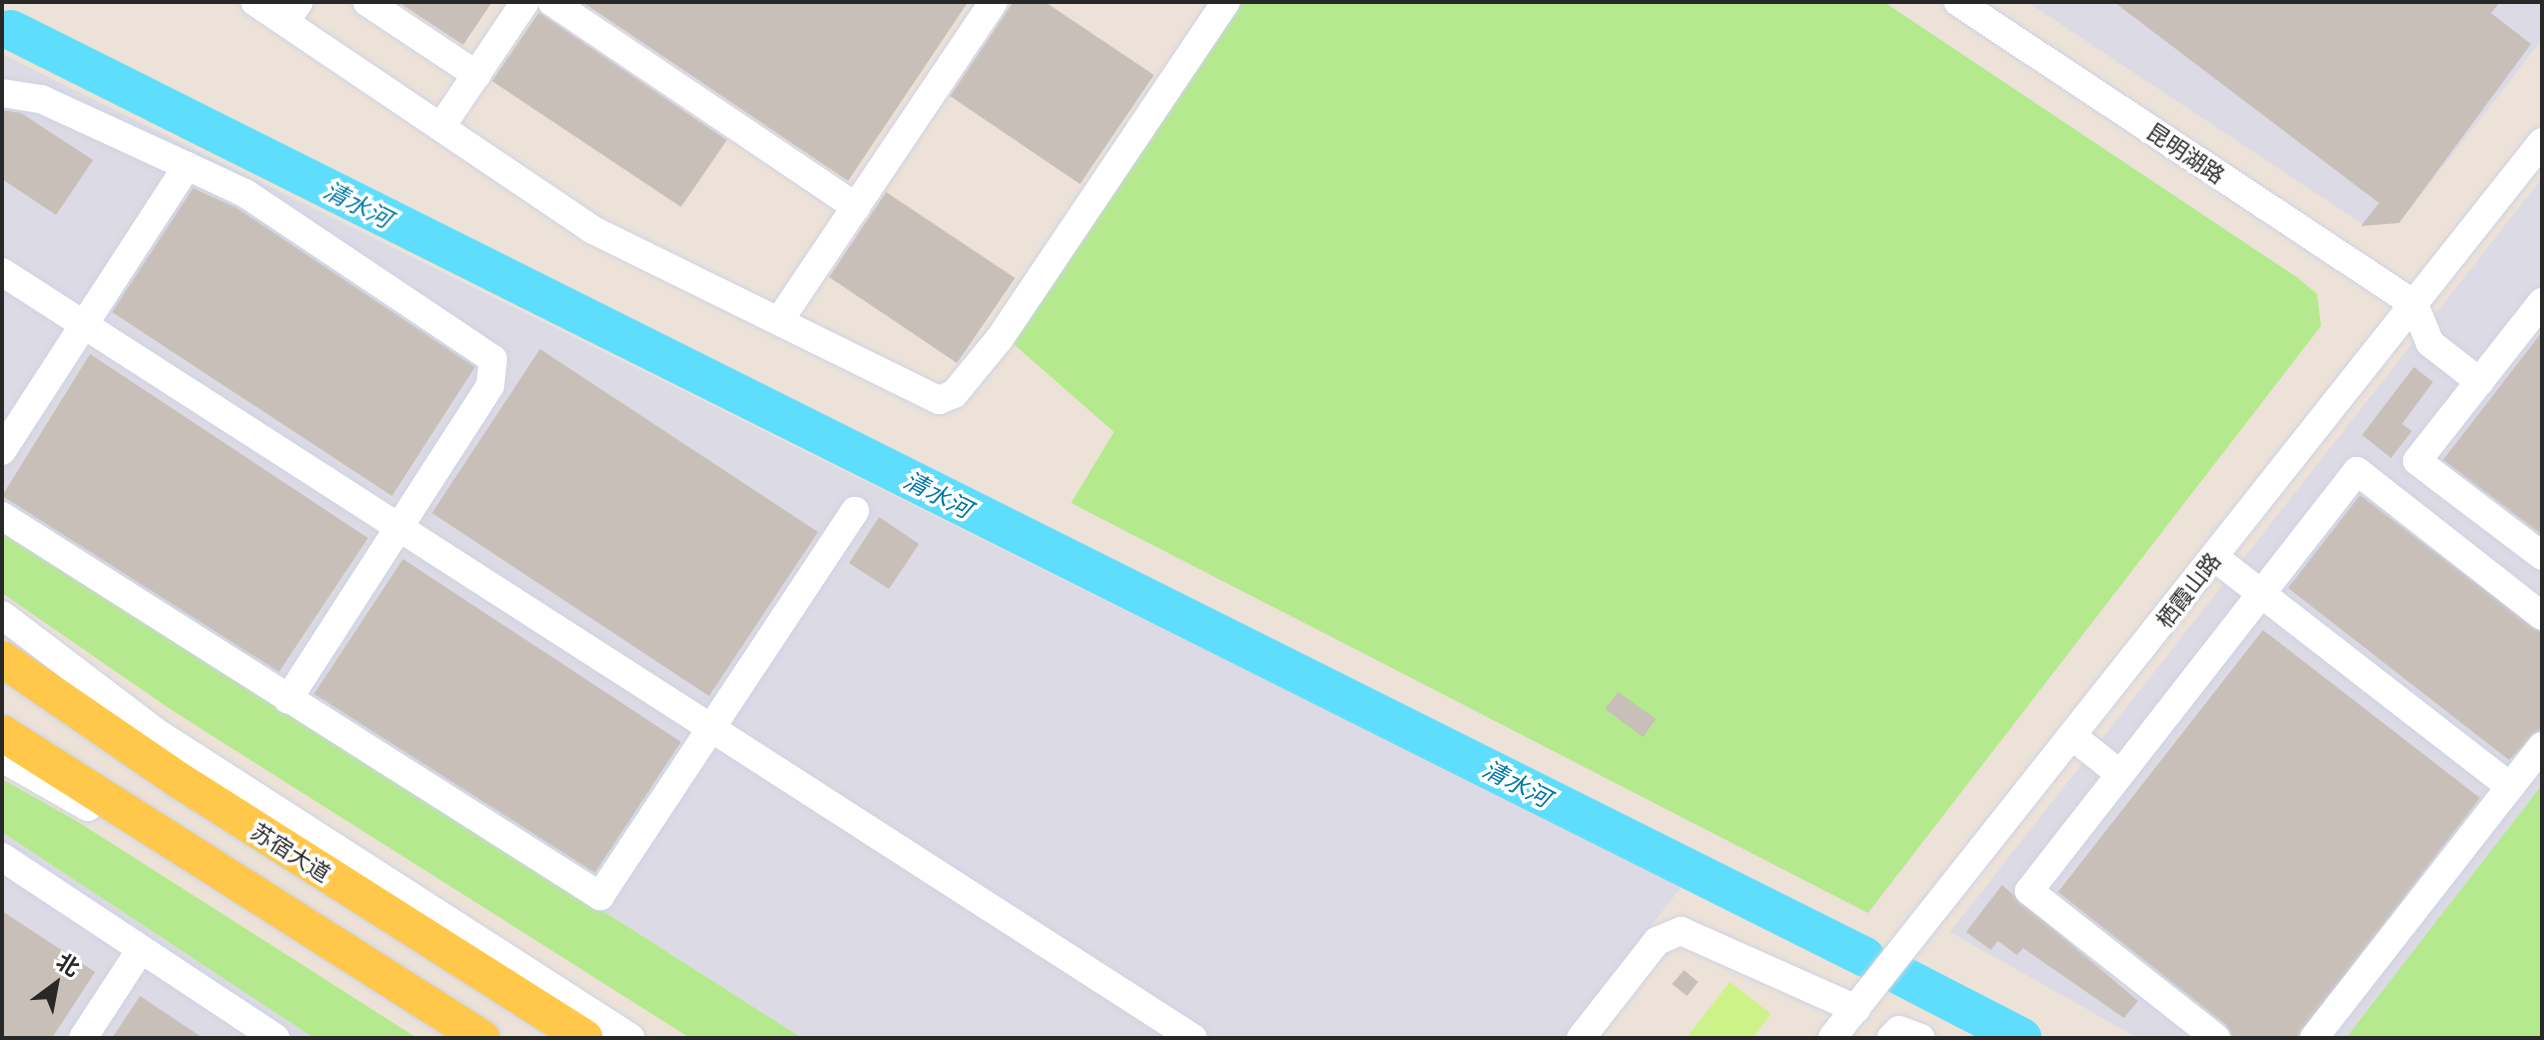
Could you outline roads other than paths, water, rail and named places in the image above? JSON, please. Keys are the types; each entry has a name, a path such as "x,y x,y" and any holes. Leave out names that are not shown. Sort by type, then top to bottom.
{"main road":[{"name":"苏宿大道","path":"2,659 177,779 585,1038"},
{"path":"2,733 482,1038"}],"street":[{"path":"255,2 292,12 441,127 591,229 939,400 954,394 1226,2"},
{"path":"367,2 477,75"},
{"path":"441,127 525,2"},
{"path":"552,2 856,207"},
{"path":"779,321 993,2"},
{"name":"昆明湖路","path":"1958,2 2414,304"},
{"path":"2,93 41,99 245,193 493,359 490,386 288,700"},
{"name":"栖霞山路","path":"1832,1038 2542,142"},
{"path":"2,451 187,166"},
{"path":"2,272 1193,1038"},
{"path":"2542,302 2417,461 2542,556"},
{"path":"2414,304 2430,343 2480,382"},
{"path":"2216,1038 2029,891 2357,471 2542,616"},
{"path":"2,516 600,896 855,511"},
{"path":"2214,557 2510,787"},
{"path":"2,615 159,734 631,1038"},
{"path":"2072,736 2120,774"},
{"path":"2314,1038 2542,746"},
{"path":"2,758 453,1038"},
{"path":"2,857 275,1038"},
{"path":"1581,1038 1657,941 1681,931 1856,1009"},
{"path":"83,1038 141,949"},
{"path":"1891,1038 1899,1030 1921,1038"}],"waterway":[{"name":"清水河","path":"11,30 1865,957"},
{"name":"清水河","path":"1900,975 2022,1038"}]}
